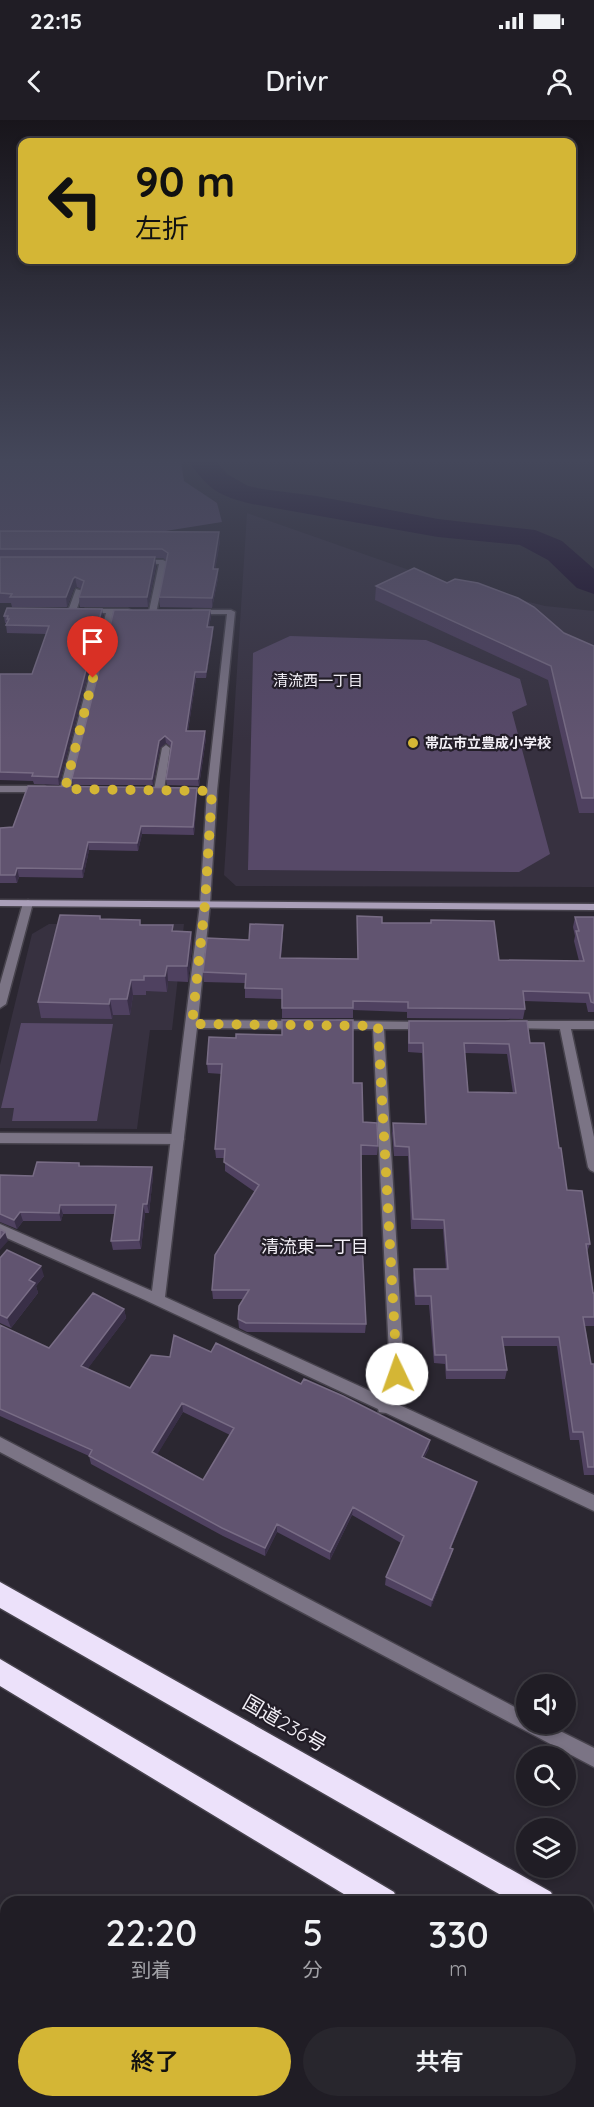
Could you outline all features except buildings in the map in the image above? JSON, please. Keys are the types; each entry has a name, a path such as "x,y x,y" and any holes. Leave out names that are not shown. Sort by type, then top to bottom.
{"highway":[{"name":"国道236号","path":"0,1594 530,1896"},
{"path":"0,1672 374,1896"}],"street":[{"path":"128,562 163,562 153,611"},
{"path":"72,611 79,591"},
{"path":"62,611 164,612"},
{"path":"65,789 110,611"},
{"path":"158,1298 205,904 206,791 231,612 186,612"},
{"path":"159,790 166,748"},
{"path":"0,789 77,790"},
{"path":"147,790 170,790"},
{"path":"0,903 594,907"},
{"path":"0,1004 28,903"},
{"path":"192,1024 436,1025"},
{"path":"495,1025 594,1025"},
{"path":"565,1025 594,1167"},
{"path":"378,1026 397,1374 384,1407"},
{"path":"0,1138 178,1139"},
{"path":"0,1229 158,1298 384,1407 594,1503"},
{"path":"0,1444 516,1717"},
{"path":"549,1734 594,1758"}],"shaded area":[{"name":"帯広市立豊成小学校","path":"244,555 366,555 429,577 545,606 594,611 594,887 236,886 224,875"},
{"path":"290,636 426,640 520,679 527,705 512,712 550,854 519,872 248,870 253,653"},
{"path":"49,924 184,924 172,1030 150,1030 137,1129 0,1128 0,1065 32,934"},
{"path":"21,1023 113,1024 97,1121 12,1121 14,1108 1,1108"}],"waterway":[{"path":"559,555 594,584"}],"place":[{"name":"帯広市立豊成小学校","path":"413,743"}],"district":[{"name":"清流西一丁目","path":"318,680"},
{"name":"清流東一丁目","path":"315,1246"}],"route":[{"path":"93,678 65,789 212,791 205,904 192,1024 378,1026 397,1374"}]}
